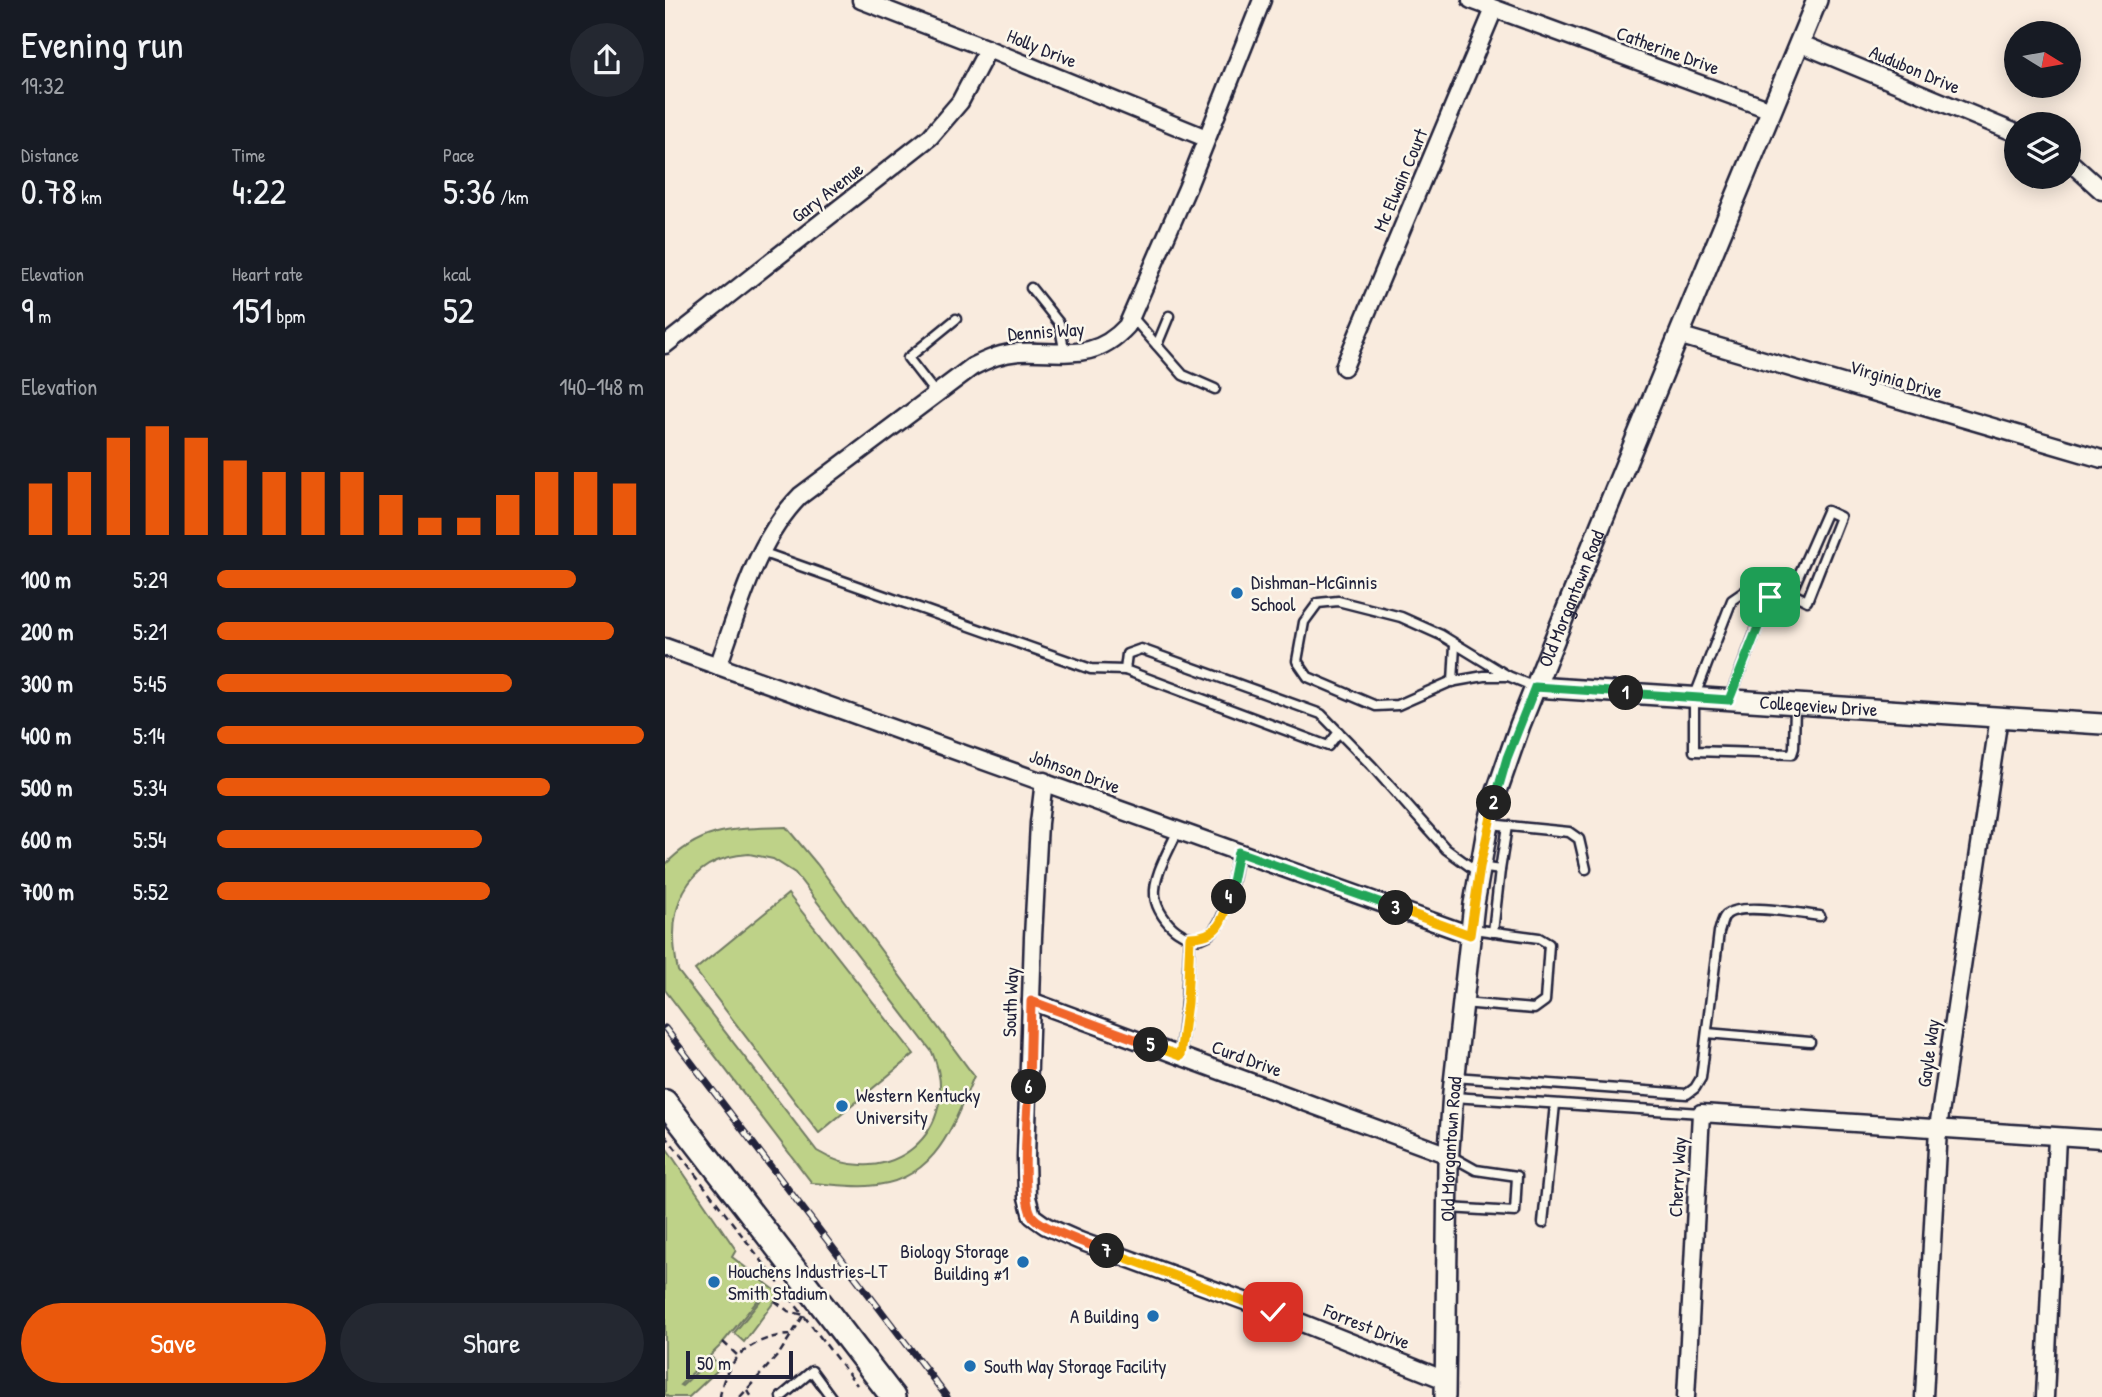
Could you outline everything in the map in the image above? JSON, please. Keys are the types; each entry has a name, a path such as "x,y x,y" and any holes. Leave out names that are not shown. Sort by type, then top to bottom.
{"main road":[{"path":"665,1102 886,1392"}],"street":[{"name":"Holly Drive","path":"860,0 1206,138"},
{"name":"Dennis Way","path":"718,666 761,552 777,522 800,496 972,367 996,356 1021,352 1065,354 1089,351 1117,337 1132,317 1262,0"},
{"name":"Catherine Drive","path":"1471,0 1771,110"},
{"name":"Old Morgantown Road","path":"1445,1388 1448,1155 1462,1003 1479,870 1498,825 1507,758 1817,0"},
{"name":"Mc Elwain Court","path":"1344,367 1494,9"},
{"name":"Audubon Drive","path":"1799,43 2004,128"},
{"name":"Gary Avenue","path":"665,345 929,137 960,102 988,49"},
{"path":"2081,172 2102,191"},
{"name":"Virginia Drive","path":"1678,335 2102,459"},
{"name":"Johnson Drive","path":"665,647 1238,852 1471,932"},
{"name":"Collegeview Drive","path":"1535,687 2102,724"},
{"name":"Gayle Way","path":"1924,1397 1938,1128 1999,717"},
{"name":"South Way","path":"1038,1221 1028,1208 1025,1172 1039,823 1044,781"},
{"name":"Curd Drive","path":"1031,1001 1448,1155"},
{"name":"Cherry Way","path":"1686,1397 1701,1113 2102,1139"},
{"path":"2045,1397 2057,1137"},
{"name":"Forrest Drive","path":"1038,1221 1130,1261 1273,1312 1445,1388"}],"lane":[{"path":"1031,289 1059,323 1065,354"},
{"path":"1157,345 1169,316"},
{"path":"1132,317 1183,375 1215,389"},
{"path":"936,394 908,358 955,319"},
{"path":"1729,700 1772,592 1791,593 1807,601 1840,517 1827,511 1791,593"},
{"path":"761,552 1091,669 1125,670 1328,746 1339,732"},
{"path":"1770,597 1748,589 1732,600 1694,698 1694,751 1792,754 1795,704"},
{"path":"1508,676 1484,676 1453,682 1398,705 1376,706 1308,677 1297,662 1304,622 1318,603 1338,601 1401,617 1508,676 1535,687"},
{"path":"1453,682 1455,645"},
{"path":"1125,670 1127,654 1141,649 1321,714 1446,849 1479,870 1500,870"},
{"path":"1493,932 1500,870 1498,825 1569,832 1579,839 1586,869"},
{"path":"1178,830 1156,882 1154,895 1165,919 1177,931 1190,937 1204,937 1213,932 1222,921 1238,852"},
{"path":"1454,1087 1687,1094 1701,1078 1719,932 1724,916 1731,911 1745,908 1820,916"},
{"path":"1462,1003 1534,1009 1545,1001 1549,944 1539,938 1471,932"},
{"path":"1180,1056 1187,1003 1190,937"},
{"path":"1707,1033 1809,1042"},
{"path":"1454,1087 1555,1104 1701,1113"},
{"path":"1543,1223 1555,1104"},
{"path":"1448,1155 1476,1170 1517,1176 1515,1212 1448,1208"},
{"path":"781,1397 812,1371 831,1397"}],"path":[{"path":"665,1135 857,1385"},
{"path":"775,1301 788,1311 804,1315"},
{"path":"740,1397 792,1335 804,1315"},
{"path":"720,1397 725,1377 745,1349 767,1338 792,1335"},
{"path":"724,1341 738,1356"},
{"path":"747,1390 752,1397"}],"green space":[{"path":"786,827 817,864 974,1076 958,1115 938,1149 925,1164 890,1183 860,1186 812,1183 665,990 665,865 679,852 706,836 735,830","holes":["749,854 773,859 795,873 932,1052 940,1080 938,1107 929,1129 914,1147 894,1160 870,1165 844,1163 817,1151 678,971 674,928 677,908 694,877 708,865 726,858"]},
{"path":"788,894 914,1054 819,1133 695,970"},
{"name":"Houchens Industries-LT Smith Stadium","path":"665,1146 736,1250 732,1257 780,1294 744,1342 734,1333 760,1301 758,1300 720,1346 680,1385 712,1358 721,1367 689,1397 668,1397 665,1394"}],"railway":[{"path":"665,1028 947,1397"}],"place":[{"name":"Dishman-McGinnis School","path":"1237,593"},
{"name":"Western Kentucky University","path":"842,1106"},
{"name":"Biology Storage Building #1","path":"1023,1262"},
{"name":"Houchens Industries-LT Smith Stadium","path":"714,1282"},
{"name":"A Building","path":"1153,1316"},
{"name":"South Way Storage Facility","path":"970,1366"}],"route":[{"path":"1273,1312 1080,1241 1046,1226 1032,1216 1028,1208 1025,1172 1031,1001 1180,1056 1187,1003 1190,937 1204,937 1213,932 1222,921 1238,852 1470,935 1480,867 1496,794 1535,687 1729,700 1770,597"}]}
